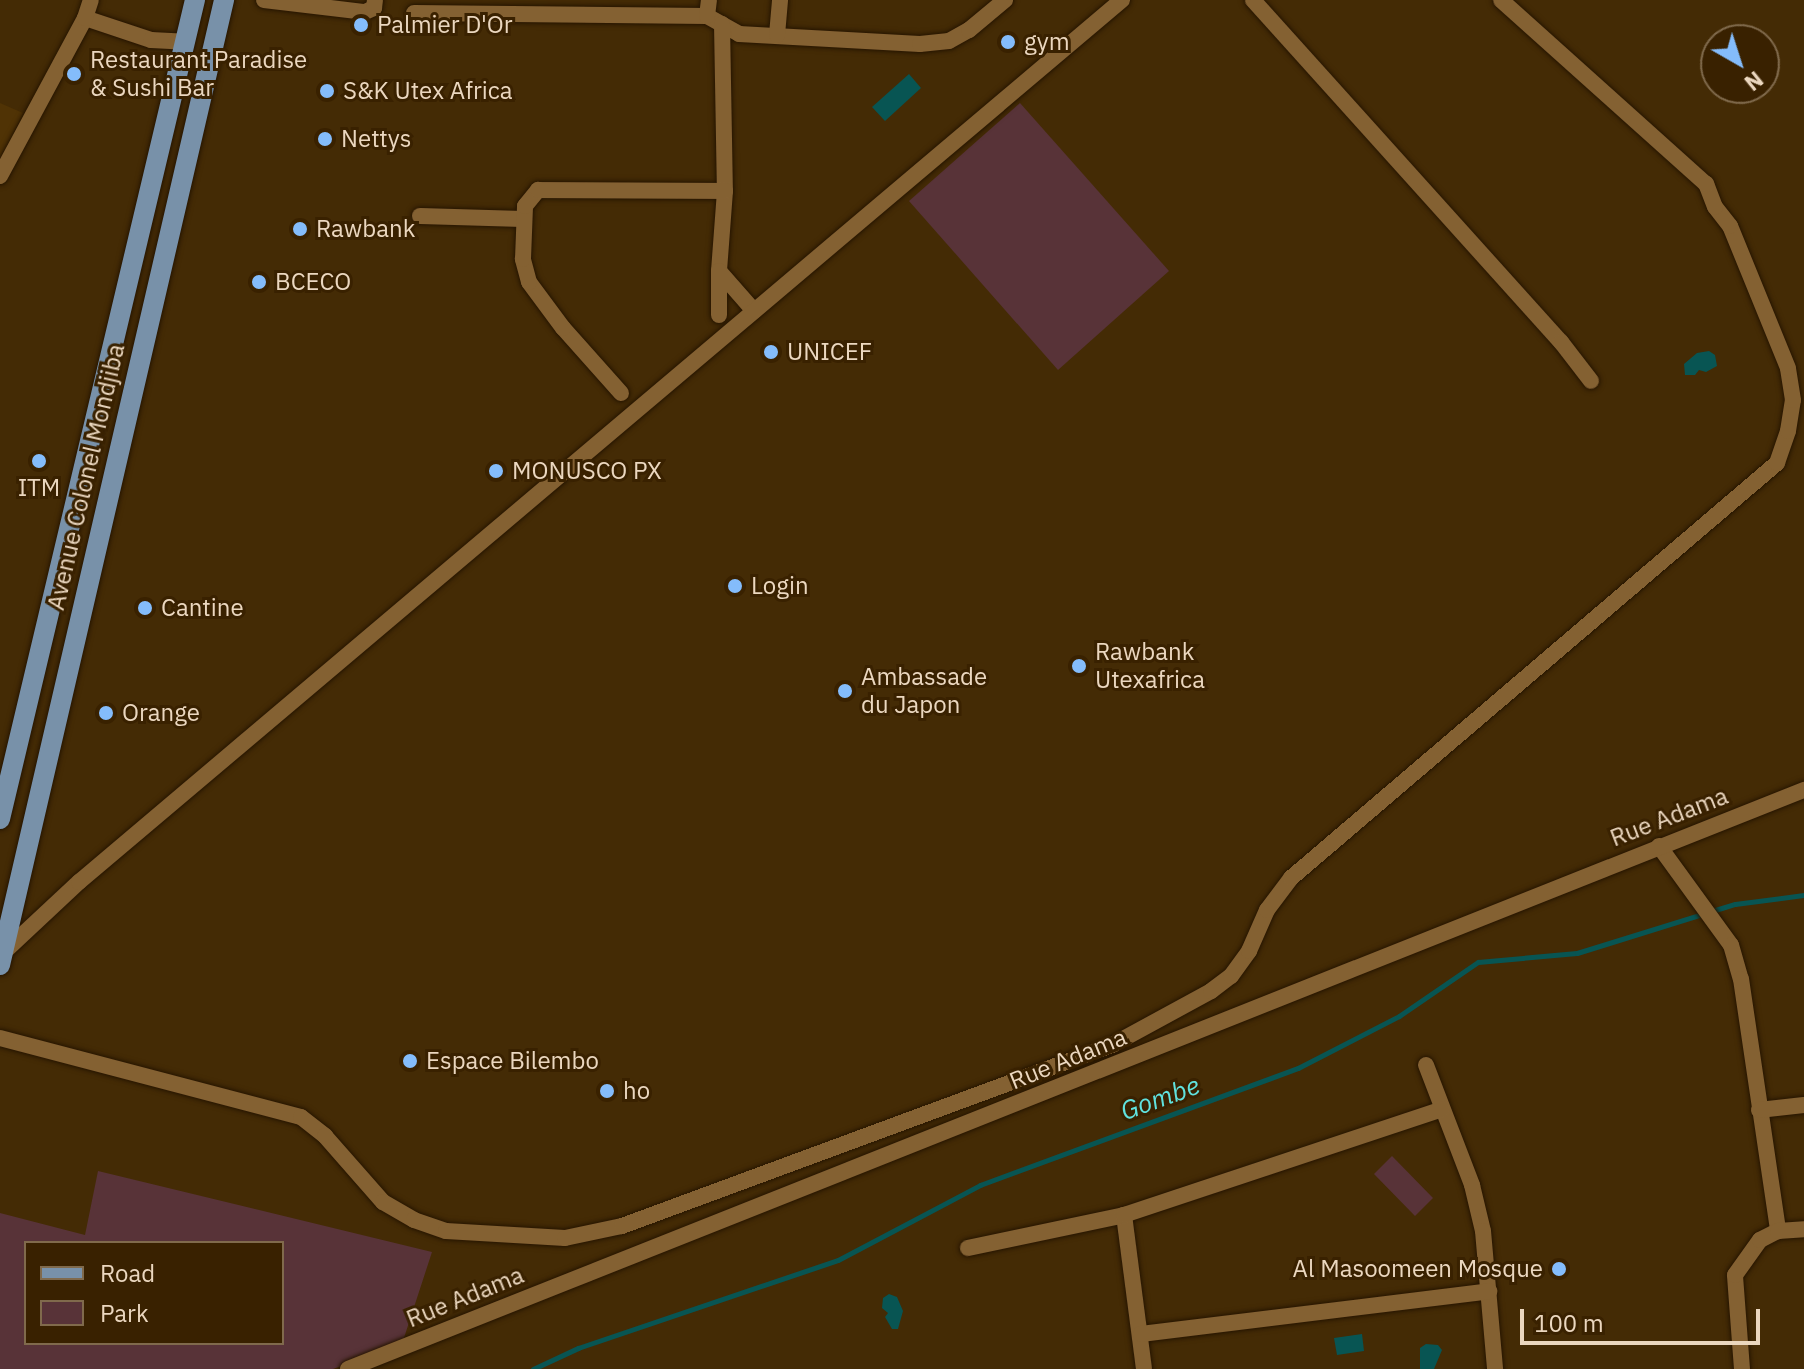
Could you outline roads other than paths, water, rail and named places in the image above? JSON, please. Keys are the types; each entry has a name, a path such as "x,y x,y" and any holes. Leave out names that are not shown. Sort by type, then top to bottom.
{"main road":[{"name":"Avenue Colonel Mondjiba","path":"0,819 195,0"},
{"name":"Avenue Colonel Mondjiba","path":"1,957 224,0"},
{"path":"142,220 170,227"}],"street":[{"path":"0,176 85,18 91,0"},
{"path":"264,0 365,12 374,8 375,0"},
{"path":"777,35 780,0"},
{"path":"1,957 79,882 1122,0"},
{"path":"1253,0 1561,342 1591,381"},
{"path":"0,1038 301,1117 325,1136 383,1202 414,1220 446,1231 565,1238 622,1226 1112,1045 1211,991 1231,976 1249,951 1267,910 1291,878 1777,463 1788,431 1793,400 1788,368 1730,226 1715,207 1706,184 1501,0"},
{"path":"414,13 713,13 739,34 920,44 949,41 969,30 1000,3"},
{"path":"713,13 725,191 719,315"},
{"path":"85,18 151,40 185,42"},
{"path":"621,393 563,328 529,282 523,259 525,206 538,190 725,191"},
{"path":"420,216 523,219"},
{"path":"719,271 754,311"},
{"name":"Rue Adama","path":"348,1369 1301,993 1804,790"},
{"path":"1659,846 1731,945 1741,979 1778,1231"},
{"path":"1426,1065 1480,1216 1495,1369"},
{"path":"1759,1110 1804,1105"},
{"path":"968,1248 1124,1215 1442,1109"},
{"path":"1124,1215 1144,1369"},
{"path":"1742,1369 1735,1275 1751,1248 1778,1231 1804,1229"},
{"path":"1141,1334 1489,1291"}],"water":[{"path":"909,74 921,88 885,121 872,107"},
{"path":"1709,351 1715,355 1717,366 1706,372 1699,370 1695,375 1685,375 1684,364 1697,353"},
{"path":"889,1294 897,1297 903,1311 898,1329 892,1329 885,1317 888,1313 882,1308 883,1298"},
{"path":"1362,1334 1364,1351 1337,1355 1334,1338"},
{"path":"1426,1344 1438,1345 1442,1350 1434,1369 1420,1369 1420,1348"}],"waterway":[{"name":"Gombe","path":"1712,911 1735,904 1804,895"},
{"name":"Gombe","path":"533,1369 578,1348 838,1260 980,1185 1298,1068 1399,1016 1478,962 1577,953 1702,914"}],"place":[{"name":"Palmier D'Or","path":"361,25"},
{"name":"gym","path":"1008,42"},
{"name":"Restaurant Paradise & Sushi Bar","path":"74,74"},
{"name":"S&K Utex Africa","path":"327,91"},
{"name":"Nettys","path":"325,139"},
{"name":"Rawbank","path":"300,229"},
{"name":"BCECO","path":"259,282"},
{"name":"UNICEF","path":"771,352"},
{"name":"ITM","path":"39,461"},
{"name":"MONUSCO PX","path":"496,471"},
{"name":"Login","path":"735,586"},
{"name":"Cantine","path":"145,608"},
{"name":"Rawbank Utexafrica","path":"1079,666"},
{"name":"Ambassade du Japon","path":"845,691"},
{"name":"Orange","path":"106,713"},
{"name":"Espace Bilembo","path":"410,1061"},
{"name":"ho","path":"607,1091"},
{"name":"Al Masoomeen Mosque","path":"1559,1269"}]}
